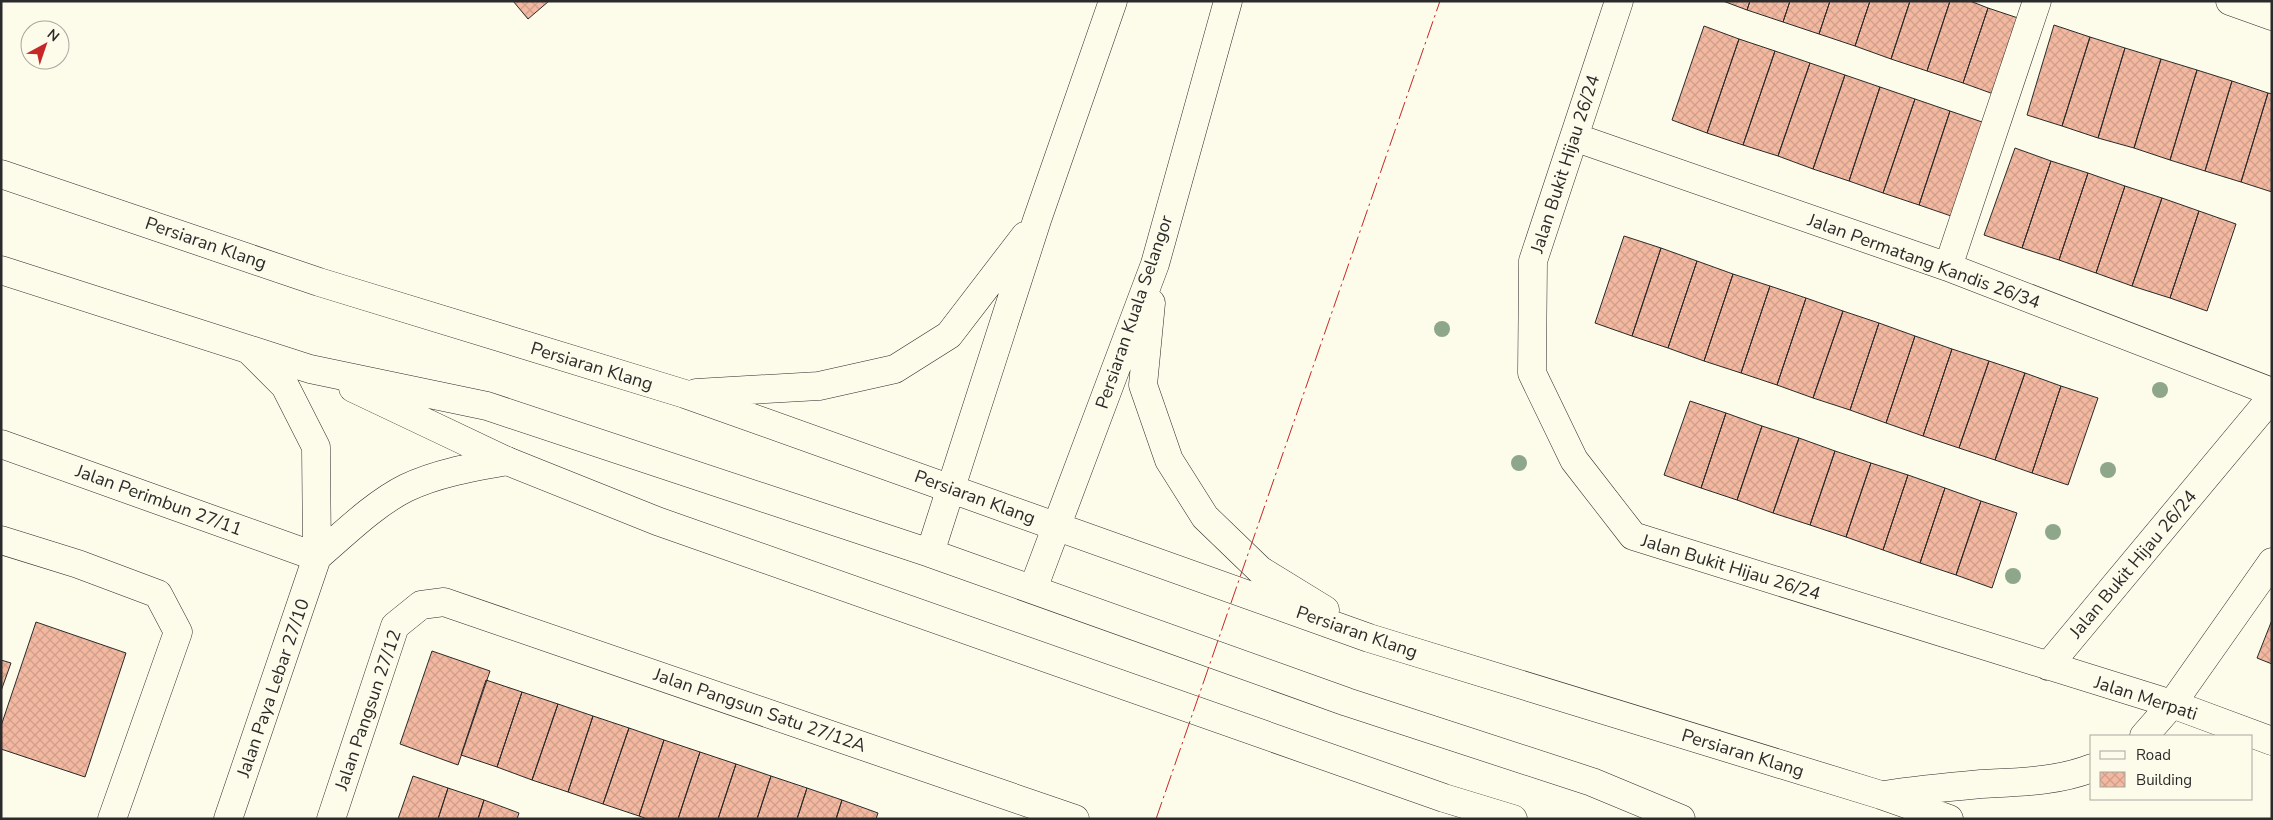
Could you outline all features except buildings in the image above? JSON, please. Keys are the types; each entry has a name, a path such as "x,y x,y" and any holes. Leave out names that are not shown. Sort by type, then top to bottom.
{"main road":[{"path":"930,553 1037,220 1113,1"},
{"name":"Persiaran Kuala Selangor","path":"1033,589 1155,264 1228,1"},
{"name":"Jalan Bukit Hijau 26/24","path":"1619,1 1533,261 1532,373 1574,460 1633,536 2048,666 2272,397"},
{"path":"1948,267 2037,1"},
{"path":"2230,1 2272,16"},
{"name":"Jalan Permatang Kandis 26/34","path":"1574,137 1948,267 2272,392"},
{"name":"Persiaran Klang","path":"1,174 320,282 685,394 1369,638 1880,795 1949,819"},
{"path":"685,394 820,386 895,369 949,335 1037,220"},
{"path":"1155,264 1143,385 1169,460 1206,517 1260,570 1369,638"},
{"path":"1,270 310,369 487,406 930,553 1347,702 1592,782 1681,819"},
{"name":"Jalan Paya Lebar 27/10","path":"228,819 317,557 316,447 285,386 249,350"},
{"path":"310,369 507,461 657,522 1444,798 1513,819"},
{"name":"Jalan Perimbun 27/11","path":"1,444 317,557"},
{"path":"317,557 362,518 405,489 451,472 507,461"},
{"path":"1,540 78,564 158,594 178,632 112,819"},
{"path":"2145,735 2172,704 2272,562"},
{"name":"Jalan Pangsun Satu 27/12A","path":"444,602 1027,811 1075,819"},
{"name":"Jalan Pangsun 27/12","path":"330,819 395,626 421,605 444,602"},
{"name":"Jalan Merpati","path":"2048,666 2172,704 2272,741"},
{"path":"1880,795 1932,788 2036,781 2072,776 2090,769"}],"power":[{"path":"1156,819 1440,1"}]}
